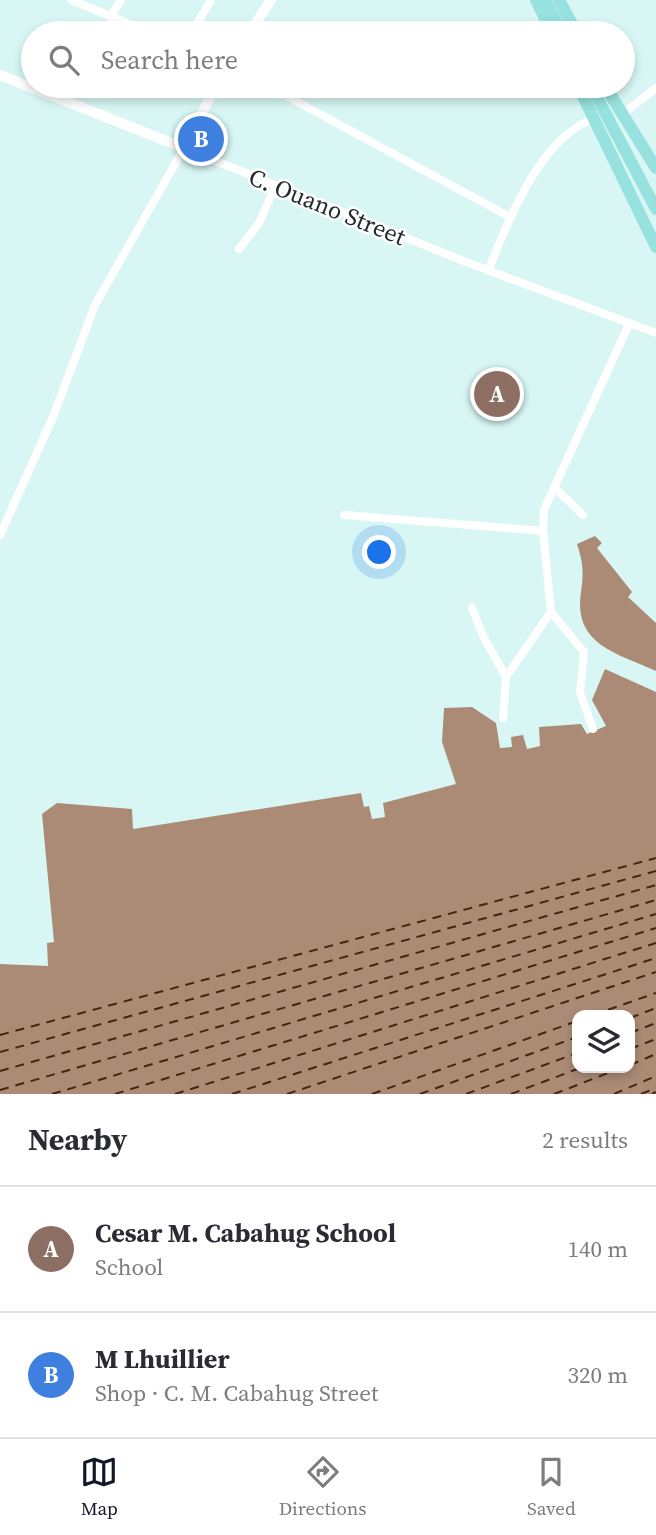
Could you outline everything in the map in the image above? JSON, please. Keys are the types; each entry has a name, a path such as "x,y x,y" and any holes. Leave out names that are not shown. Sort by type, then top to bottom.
{"main road":[{"path":"536,0 546,21"},
{"path":"545,0 557,21"},
{"path":"559,0 570,21"},
{"path":"584,98 656,247"},
{"path":"597,98 656,209"},
{"path":"613,98 656,168"}],"street":[{"path":"71,0 120,21"},
{"path":"110,17 121,0"},
{"path":"257,21 271,0"},
{"path":"198,21 210,2"},
{"name":"C. Ouano Street","path":"0,75 21,83"},
{"path":"624,113 656,88"},
{"name":"C. Ouano Street","path":"58,98 488,271 656,333"},
{"path":"0,535 53,418 95,305 210,98"},
{"path":"290,98 510,216"},
{"path":"488,271 510,216 550,149 583,122 594,118"},
{"path":"239,249 259,223 275,187"},
{"path":"593,729 580,692 584,652 551,612 542,531 544,510 629,324"},
{"path":"555,488 583,514"},
{"path":"344,515 542,531"},
{"path":"472,608 484,638 506,677"},
{"path":"503,718 506,677 551,612"}],"shaded area":[{"path":"595,536 602,543 597,548 632,592 628,597 656,623 656,671 601,645 591,636 584,624 580,610 581,556 577,544"},
{"path":"605,669 656,692 656,1094 0,1094 0,964 48,966 47,943 54,942 42,814 57,803 132,809 133,829 361,793 364,807 369,806 372,819 385,817 383,803 456,784 442,742 444,708 472,707 496,723 500,748 512,747 511,737 523,735 527,749 540,746 539,727 581,724 587,734 606,726 592,700"}],"ferry route":[{"path":"0,1035 656,858"},
{"path":"0,1052 656,871"},
{"path":"0,1071 656,885"},
{"path":"0,1090 656,900"},
{"path":"52,1094 656,914"},
{"path":"115,1094 656,928"},
{"path":"175,1094 656,943"},
{"path":"232,1094 656,958"},
{"path":"287,1094 656,972"},
{"path":"607,1010 656,993"},
{"path":"635,1016 656,1008"},
{"path":"372,1094 572,1023"},
{"path":"635,1031 656,1023"},
{"path":"420,1094 572,1039"},
{"path":"635,1047 656,1039"},
{"path":"635,1063 656,1054"},
{"path":"466,1094 572,1055"},
{"path":"511,1094 572,1071"},
{"path":"554,1094 608,1073"},
{"path":"614,1094 656,1076"},
{"path":"641,1094 656,1088"},
{"path":"652,1094 656,1092"}],"place":[{"name":"M Lhuillier","path":"201,139"},
{"name":"Cesar M. Cabahug School","path":"497,394"}]}
